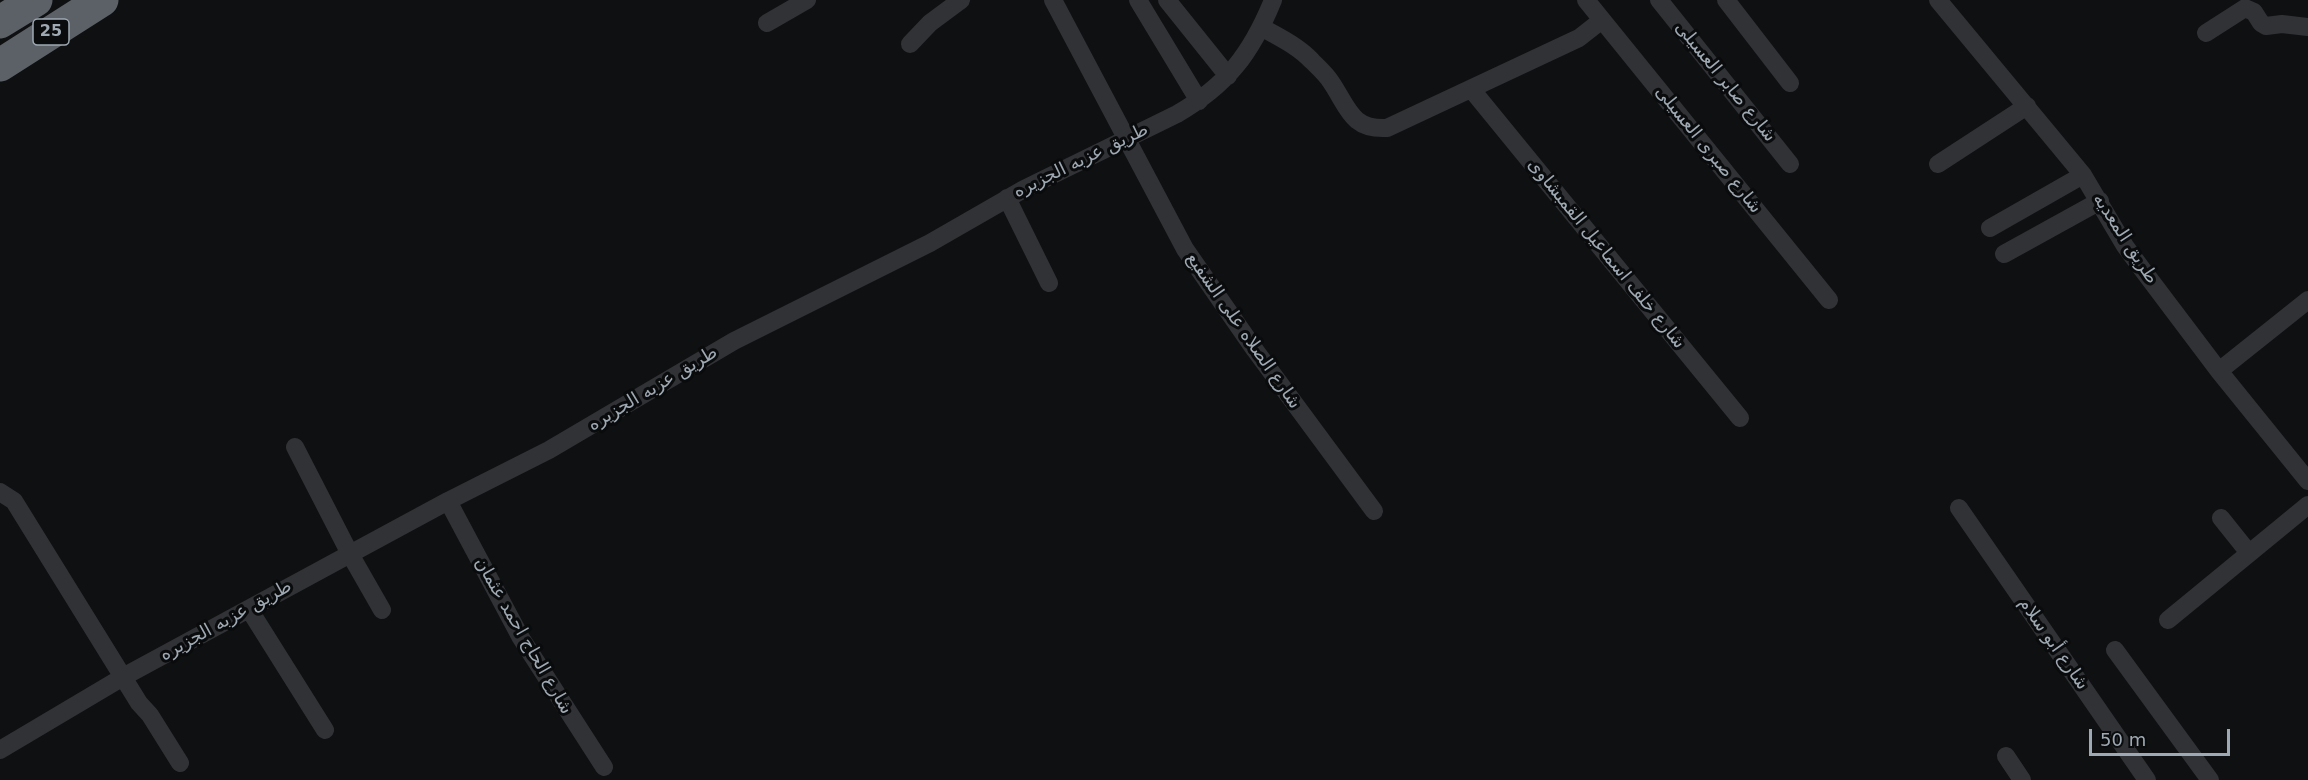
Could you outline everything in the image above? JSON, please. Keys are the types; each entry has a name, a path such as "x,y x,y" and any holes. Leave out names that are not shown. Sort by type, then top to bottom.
{"highway":[{"name":"25","path":"0,22 37,0"},
{"path":"37,0 56,29"},
{"name":"25","path":"0,64 102,0"}],"street":[{"path":"767,23 807,0"},
{"name":"شارع الصلاه على الشفيع","path":"1053,0 1181,242 1198,269 1374,512"},
{"path":"1138,0 1199,101"},
{"path":"1167,0 1228,76"},
{"name":"طريق عزبه الجزيره","path":"0,750 123,677 448,501 558,445 734,341 923,247 1007,198 1126,141 1199,101 1228,76 1251,46 1272,0"},
{"name":"شارع صبرى العسيلى","path":"1586,0 1830,300"},
{"name":"شارع صابر العسيلى","path":"1659,0 1790,164"},
{"path":"1726,0 1790,83"},
{"name":"طريق المعديه","path":"1938,0 2083,175 2125,246 2219,371 2308,481"},
{"path":"910,44 955,2"},
{"path":"2206,33 2245,8 2254,12 2261,23 2266,26 2282,24 2308,27"},
{"path":"1261,27 1287,41 1310,58 1329,79 1351,116 1361,125 1374,129 1387,128 1472,90 1579,38 1602,20"},
{"name":"شارع خلف اسماعيل القمبشاوى","path":"1472,90 1740,418"},
{"path":"1938,164 2026,106"},
{"path":"1990,228 2083,175"},
{"path":"1007,198 1049,283"},
{"path":"2004,254 2100,201"},
{"path":"2219,371 2308,300"},
{"path":"295,447 350,554 382,610"},
{"path":"0,492 14,501 123,677 180,762"},
{"name":"شارع الحاج احمد عثمان","path":"448,501 521,638 604,767"},
{"path":"2168,620 2308,505"},
{"name":"شارع أبو سلام","path":"1959,508 2147,780"},
{"path":"2221,518 2249,554"},
{"path":"249,609 325,730"},
{"path":"2115,650 2210,780"},
{"path":"2006,756 2022,780"}]}
